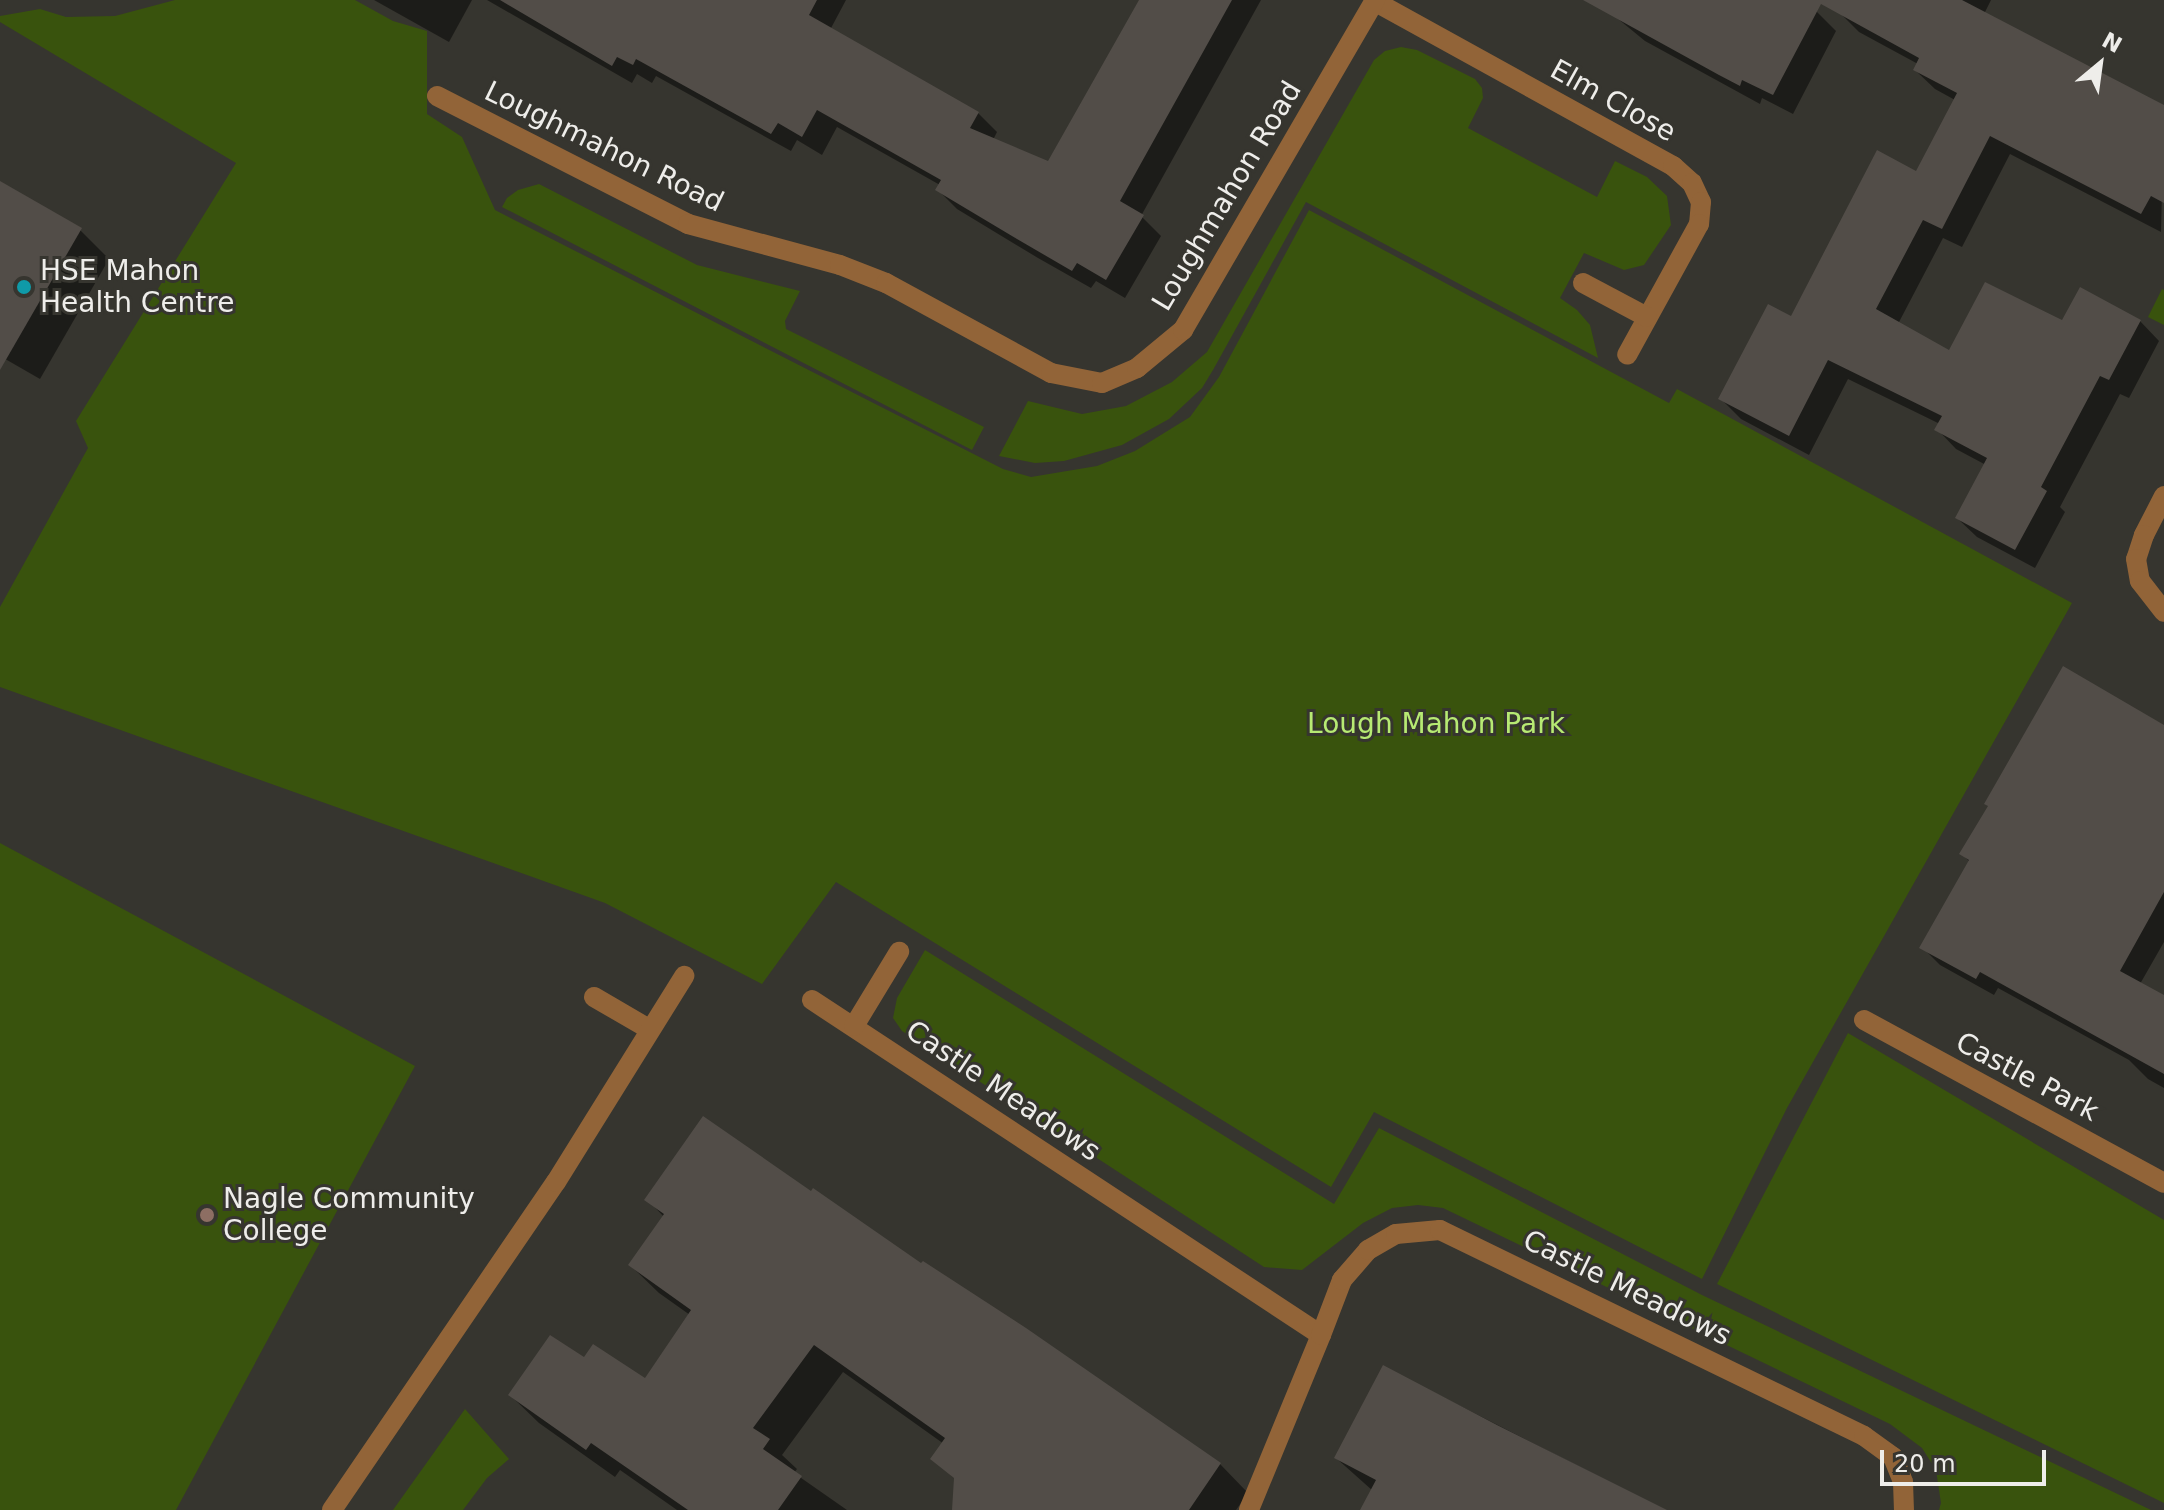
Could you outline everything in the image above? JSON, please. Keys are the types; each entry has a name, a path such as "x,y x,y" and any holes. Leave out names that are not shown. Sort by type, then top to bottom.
{"street":[{"name":"Loughmahon Road","path":"437,96 671,217 709,233 840,265 886,283 1051,373 1102,383 1137,368 1183,330 1374,0"},
{"name":"Elm Close","path":"1374,0 1673,166 1692,183 1701,202 1699,224 1627,355"},
{"path":"1583,283 1647,317"},
{"path":"2164,496 2136,559 2140,581 2164,612"},
{"path":"854,1026 899,952"},
{"path":"332,1510 556,1182 684,976"},
{"path":"594,997 649,1029"},
{"name":"Castle Meadows","path":"812,1000 1321,1335"},
{"name":"Castle Park","path":"1864,1020 2164,1183"},
{"name":"Castle Meadows","path":"1249,1510 1342,1280 1368,1250 1396,1234 1421,1229 1440,1230 1864,1436 1893,1457 1903,1482 1904,1510"}],"green space":[{"name":"Lough Mahon Park","path":"175,0 355,0 393,21 427,31 427,114 462,137 495,210 1003,469 1031,477 1097,466 1135,451 1190,417 1219,377 1309,210 1669,403 1677,389 2072,603 1787,1108 1702,1279 1374,1112 1331,1187 836,882 762,984 605,903 0,687 0,607 88,448 76,421 236,163 0,22 0,16 40,9 66,17 115,16"},
{"path":"1401,47 1417,50 1475,79 1482,88 1483,98 1468,128 1597,197 1615,161 1647,177 1667,196 1671,225 1644,265 1624,270 1584,253 1560,298 1577,310 1590,325 1598,358 1306,202 1202,388 1169,419 1122,445 1064,461 1035,463 999,456 1028,401 1082,414 1126,406 1172,382 1207,352 1374,60 1385,51"},
{"path":"539,184 697,265 800,291 785,321 786,329 984,427 972,450 502,207 507,198 518,190"},
{"path":"2164,290 2164,325 2148,317"},
{"path":"0,843 415,1066 176,1510 0,1510"},
{"path":"925,950 1334,1204 1379,1128 1702,1295 2151,1510 1939,1510 1941,1503 1936,1470 1922,1448 1890,1424 1443,1208 1418,1205 1392,1208 1363,1223 1302,1270 1264,1267 902,1031 893,1018 897,998"},
{"path":"1848,1033 2164,1220 2164,1503 1717,1284"},
{"path":"465,1409 509,1459 487,1478 463,1510 393,1510"}],"building":[{"path":"500,0 817,0 809,15 979,112 970,128 1048,161 1139,0 1232,0 1120,201 1144,215 1106,280 1077,263 1072,271 1017,239 935,190 941,180 817,110 802,137 778,123 771,134 636,59 633,65 617,57 612,66"},
{"path":"1583,0 1962,0 2164,105 2164,203 2151,196 2141,214 1990,136 1942,229 1923,220 1876,309 1949,350 1985,282 2062,320 2080,287 2141,320 2109,380 2100,376 2041,487 2047,491 2015,550 1955,518 1987,458 1934,430 1942,416 1828,360 1789,436 1718,399 1768,304 1791,316 1877,150 1916,171 1957,93 1913,70 1919,58 1821,4 1773,95 1742,80 1740,86"},
{"name":"HSE Mahon Health Centre","path":"0,181 82,228 0,370"},
{"path":"2063,666 2164,725 2164,892 2120,971 2164,995 2164,1074 1980,972 1976,979 1919,948 1969,860 1959,854 1988,806 1984,804"},
{"path":"703,1116 811,1191 813,1188 921,1263 923,1261 1026,1328 1221,1463 1189,1510 952,1510 954,1478 930,1459 945,1438 814,1345 753,1428 770,1439 763,1449 802,1476 778,1510 688,1510 591,1443 586,1450 508,1395 550,1335 584,1357 593,1344 645,1378 691,1310 628,1265 664,1214 644,1200"},
{"path":"1383,1365 1667,1510 1360,1510 1376,1480 1334,1458"}],"place":[{"name":"HSE Mahon Health Centre","path":"24,287"},
{"name":"Nagle Community College","path":"207,1215"}]}
